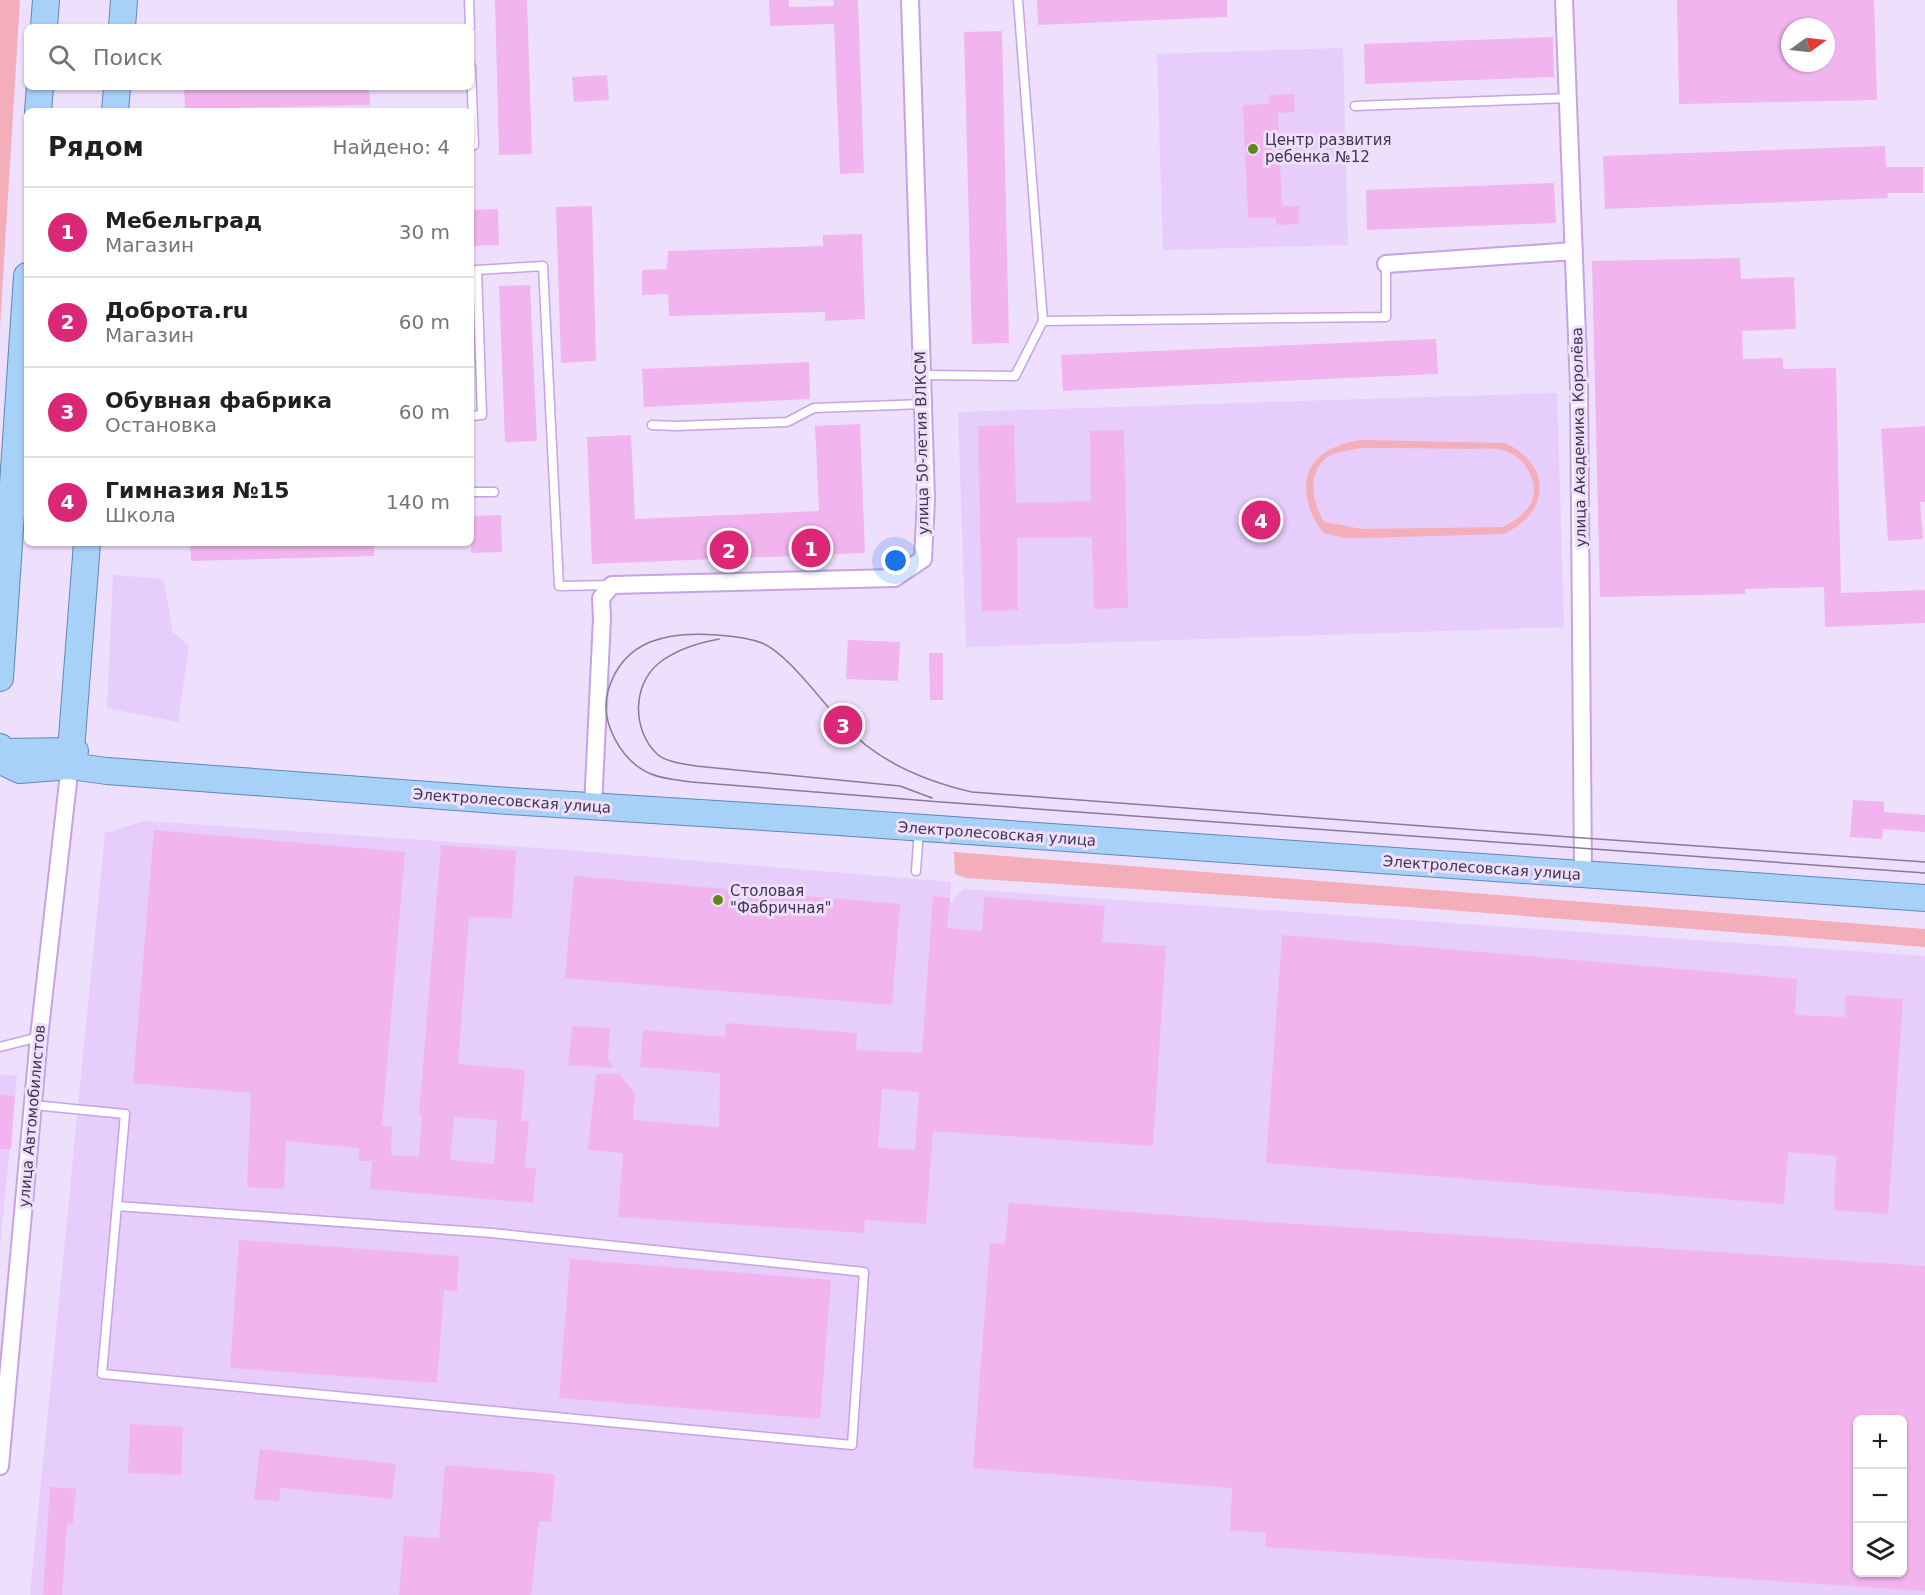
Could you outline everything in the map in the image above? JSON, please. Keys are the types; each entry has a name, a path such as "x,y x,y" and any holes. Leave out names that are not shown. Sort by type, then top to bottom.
{"main road":[{"path":"44,24 46,0"},
{"path":"122,24 124,0"},
{"path":"38,108 40,90"},
{"path":"115,108 117,90"},
{"path":"0,678 24,321"},
{"name":"улица Автомобилистов","path":"70,758 87,546"},
{"path":"0,747 10,774 70,758"},
{"path":"0,752 70,758"},
{"name":"Электролесовская улица","path":"70,758 109,759 146,774 593,807 1925,898"}],"street":[{"name":"улица 50-летия ВЛКСМ","path":"612,585 895,578 923,559 926,499 910,0"},
{"name":"улица Академика Королёва","path":"1564,0 1579,388 1583,874"},
{"path":"1386,264 1574,251"},
{"path":"593,807 601,598 612,585"},
{"name":"улица Автомобилистов","path":"0,1466 39,1037 70,758"}],"lane":[{"path":"469,0 470,24"},
{"path":"922,375 1015,376 1042,321 1018,0"},
{"path":"472,90 473,108"},
{"path":"1355,106 1568,98"},
{"path":"1042,321 1386,317 1386,264"},
{"path":"474,416 482,415 477,270 543,266 560,586 612,585"},
{"path":"651,425 787,422 814,408 923,404"},
{"path":"474,492 494,492"},
{"path":"916,871 919,828"},
{"path":"0,1047 39,1037"},
{"path":"33,1105 125,1114 102,1374 852,1445 864,1272 492,1233 117,1206"}],"shaded area":[{"path":"0,0 20,0 0,327"},
{"name":"Центр развития ребенка №12","path":"1343,48 1348,245 1163,250 1157,54"},
{"path":"1557,393 1564,627 966,647 958,412"},
{"path":"1361,440 1505,443 1521,452 1532,463 1538,476 1540,489 1537,502 1530,515 1519,525 1503,534 1344,538 1323,533 1310,509 1307,481 1310,470 1324,453 1347,443","holes":["1362,448 1506,451 1522,461 1529,471 1534,496 1524,512 1503,527 1362,529 1324,522 1313,489 1316,472 1326,458 1338,452"]},
{"path":"113,575 163,579 173,632 189,646 178,722 107,708"},
{"path":"145,821 568,850 951,882 950,903 964,889 1925,956 1925,1595 30,1595 105,833"},
{"path":"954,852 1925,929 1925,947 1409,907 966,878 955,874"},
{"path":"0,1074 17,1076 0,1246"}],"building":[{"path":"495,0 527,0 532,154 499,155"},
{"path":"769,0 789,0 789,7 834,6 833,0 858,0 864,173 840,174 834,24 770,26"},
{"path":"1037,0 1227,0 1227,17 1038,25"},
{"path":"1677,0 1874,0 1877,100 1679,104"},
{"path":"1002,31 1009,343 972,344 964,32"},
{"path":"1553,37 1554,77 1365,84 1364,44"},
{"path":"607,75 609,100 574,102 572,77"},
{"path":"184,90 369,90 370,105 185,108"},
{"path":"1294,94 1295,112 1278,113 1282,206 1299,206 1299,224 1276,225 1276,217 1248,218 1243,105 1269,104 1269,95"},
{"path":"1885,146 1886,167 1923,167 1923,193 1887,193 1888,198 1605,209 1603,156"},
{"path":"1554,183 1556,223 1367,230 1366,190"},
{"path":"592,206 596,361 561,363 556,207"},
{"path":"498,209 499,245 474,246 474,210"},
{"path":"862,234 865,319 825,321 825,312 669,316 668,294 642,295 642,270 667,269 668,251 823,246 823,235"},
{"path":"1740,258 1741,279 1794,277 1796,329 1742,331 1743,359 1783,358 1783,369 1836,368 1841,593 1925,590 1925,623 1825,627 1824,587 1745,589 1745,594 1600,597 1592,261"},
{"path":"530,285 537,441 505,442 499,286"},
{"path":"1436,339 1438,374 1063,391 1061,355"},
{"path":"809,362 810,399 644,407 642,369"},
{"path":"860,424 865,553 592,564 587,437 631,435 635,519 819,511 815,426"},
{"path":"1014,425 1016,503 1091,501 1090,431 1124,430 1128,608 1094,609 1092,537 1017,538 1018,610 982,611 978,426"},
{"path":"1925,426 1925,502 1920,502 1923,539 1888,541 1881,429"},
{"path":"501,515 502,552 471,553 471,546 474,546 474,516"},
{"path":"190,546 374,546 374,556 191,561"},
{"path":"848,640 900,642 898,681 846,679"},
{"path":"929,653 943,653 943,700 930,700"},
{"path":"1853,800 1884,802 1884,812 1925,815 1925,832 1883,829 1882,839 1850,837"},
{"path":"154,830 405,852 382,1126 392,1127 391,1155 419,1157 422,1114 419,1114 441,845 516,851 512,918 469,917 458,1064 525,1070 521,1121 529,1122 525,1167 536,1168 533,1203 370,1189 372,1161 359,1161 359,1148 286,1141 284,1189 247,1187 251,1093 133,1083","holes":["454,1117 497,1120 494,1164 450,1160"]},
{"path":"574,876 900,904 892,1005 565,978"},
{"path":"933,896 950,898 947,928 982,931 984,897 1105,906 1102,942 1166,946 1153,1146 933,1131 926,1224 865,1220 864,1233 618,1217 623,1153 588,1150 596,1074 619,1074 635,1094 633,1120 719,1127 720,1073 640,1067 643,1030 725,1037 726,1023 857,1033 856,1050 922,1053","holes":["882,1089 919,1092 915,1150 878,1148"]},
{"path":"1282,935 1797,979 1795,1015 1845,1017 1845,995 1903,999 1888,1214 1834,1210 1836,1156 1788,1152 1784,1204 1266,1163"},
{"path":"572,1026 610,1028 608,1060 614,1068 568,1065"},
{"path":"0,1095 15,1096 11,1149 0,1149"},
{"path":"1009,1203 1925,1266 1925,1591 1265,1547 1266,1533 1230,1530 1232,1488 973,1468 990,1243 1005,1244"},
{"path":"239,1240 459,1256 457,1292 444,1290 437,1383 230,1368"},
{"path":"570,1259 831,1280 820,1419 559,1398"},
{"path":"130,1424 183,1427 181,1475 128,1473"},
{"path":"260,1449 396,1464 392,1499 280,1488 279,1501 254,1499"},
{"path":"445,1465 555,1474 551,1522 539,1521 531,1595 399,1595 404,1536 439,1538"},
{"path":"50,1487 76,1489 73,1523 67,1524 62,1595 43,1595"}],"tram line":[{"path":"1925,862 972,792 936,782 885,759 855,736 783,657 762,643 734,637 699,634 665,637 636,649 615,674 606,703 610,728 615,740 631,760 640,768 656,776 691,782 1925,873"},
{"path":"719,639 673,654 659,663 644,683 638,708 640,720 649,744 661,757 696,766 900,786 932,798"}],"place":[{"name":"Центр развития ребенка №12","path":"1253,149"},
{"name":"Гимназия №15","path":"1261,520"},
{"name":"Мебельград","path":"811,548"},
{"name":"Доброта.ru","path":"729,550"},
{"name":"Обувная фабрика","path":"843,725"},
{"name":"Столовая \"Фабричная\"","path":"718,900"}]}
